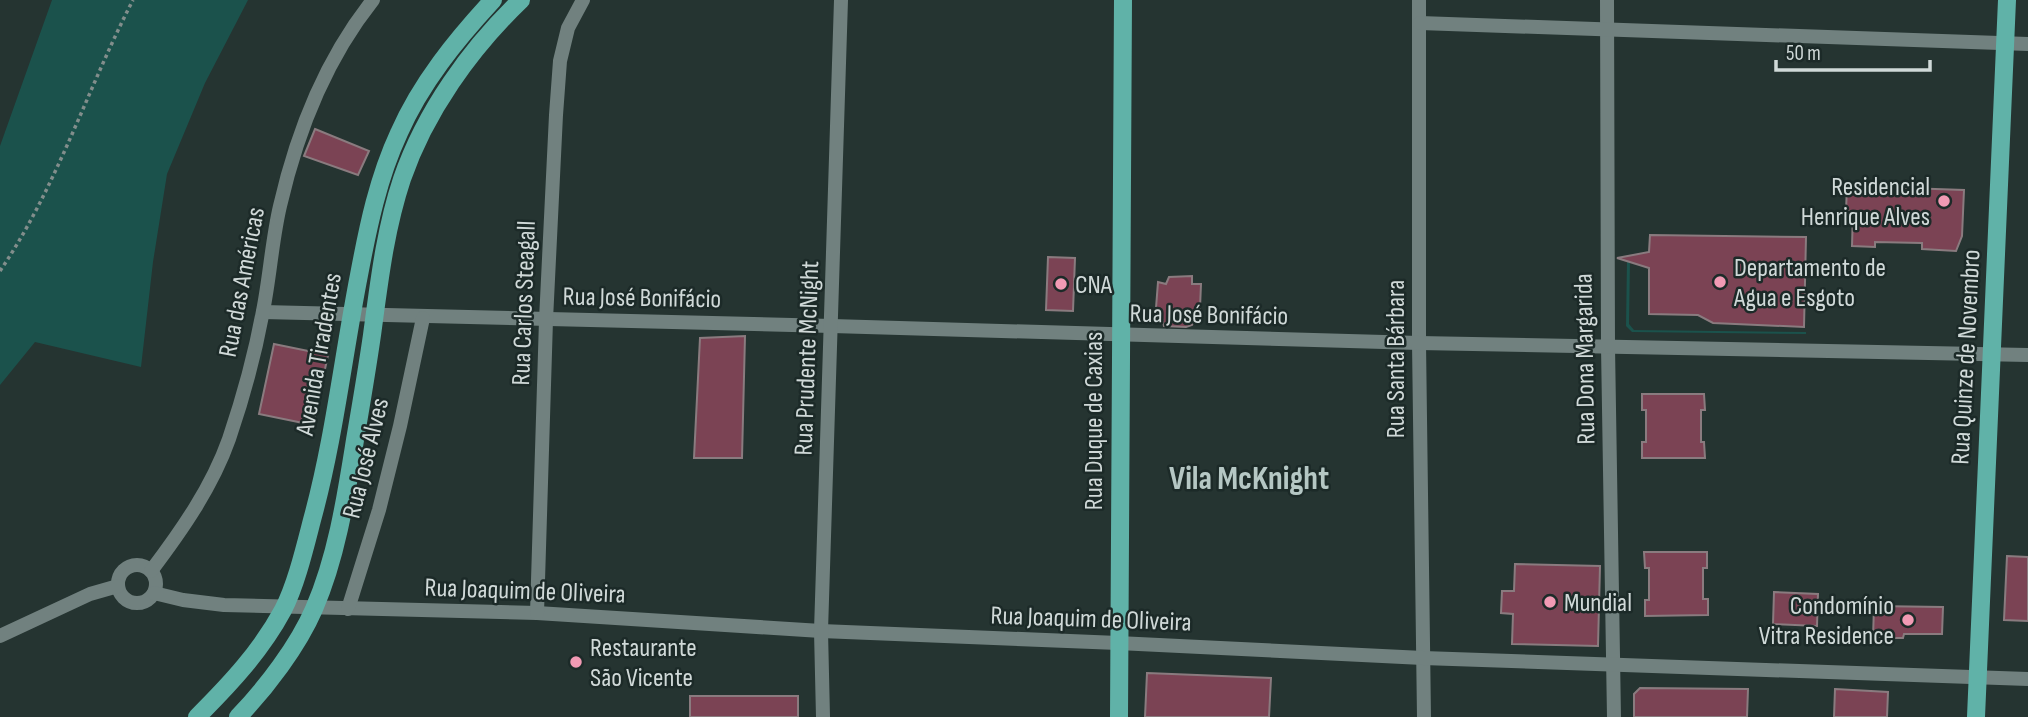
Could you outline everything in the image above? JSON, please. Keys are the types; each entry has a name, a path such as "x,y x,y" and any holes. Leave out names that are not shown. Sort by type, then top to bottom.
{"main road":[{"name":"Avenida Tiradentes","path":"197,717 229,685 256,652 284,607 304,552 321,488 370,217 384,173 398,133 419,94 443,58 493,0"},
{"name":"Avenida Tiradentes","path":"238,717 249,706 301,634 314,608 332,556 346,492 377,292 391,218 402,178 437,104 486,37 521,0"},
{"name":"Rua Duque de Caxias","path":"1119,717 1123,0"},
{"name":"Rua Quinze de Novembro","path":"1976,717 2007,0"}],"street":[{"name":"Rua das Américas","path":"151,570 178,536 207,488 228,441 263,312 280,206 302,131 325,74 373,0"},
{"name":"Rua Carlos Steagall","path":"537,613 546,320 560,61 568,28 583,0"},
{"name":"Rua Prudente McNight","path":"823,717 821,631 841,0"},
{"name":"Rua Santa Bárbara","path":"1419,0 1419,343 1424,717"},
{"name":"Rua Dona Margarida","path":"1607,0 1608,347 1614,717"},
{"path":"1420,23 2028,44"},
{"name":"Rua José Bonifácio","path":"263,312 1120,336 2028,355"},
{"name":"Rua José Alves","path":"348,609 379,510 423,318"},
{"path":"136,565 151,570 156,585 149,598 134,602 121,594 118,586 123,571 136,565"},
{"path":"0,636 90,594 118,586"},
{"name":"Rua Joaquim de Oliveira","path":"154,593 224,605 537,613 821,631 1423,658 2028,679"}],"path":[{"path":"0,271 40,203 133,0"}],"shaded area":[{"path":"52,0 248,0 205,83 167,174 153,262 141,367 35,342 0,385 0,146"},
{"path":"1627,260 1630,260 1629,324 1634,330 1806,334 1632,332 1626,326"}],"building":[{"path":"315,129 369,151 358,175 304,156"},
{"path":"1847,186 1964,190 1962,236 1956,251 1922,249 1922,243 1875,242 1875,247 1852,246 1853,211 1846,211"},
{"path":"1650,235 1806,237 1804,327 1713,323 1698,315 1649,314 1649,268 1617,258 1649,252"},
{"name":"CNA","path":"1048,257 1075,258 1073,311 1046,310"},
{"path":"1192,276 1192,284 1201,284 1200,308 1192,325 1164,326 1156,308 1158,282 1166,284 1169,277"},
{"path":"745,336 742,458 694,458 700,338"},
{"path":"274,344 328,355 313,425 259,414"},
{"path":"1642,394 1704,394 1701,442 1704,442 1705,458 1642,458 1642,442 1646,442 1646,410 1642,410"},
{"path":"1644,552 1707,552 1707,568 1703,568 1703,599 1708,599 1708,615 1645,616 1645,600 1649,600 1649,568 1645,568"},
{"path":"2007,556 2028,557 2028,621 2004,620"},
{"name":"Mundial","path":"1515,564 1600,566 1598,646 1512,644 1513,614 1501,613 1502,591 1514,591"},
{"path":"1774,592 1818,594 1817,626 1773,624"},
{"name":"Condomínio Vitra Residence","path":"1874,606 1943,607 1942,634 1904,634 1903,638 1873,638"},
{"path":"1147,673 1271,678 1269,717 1145,717"},
{"path":"1640,688 1748,689 1747,717 1634,717 1634,694"},
{"path":"1835,689 1888,692 1887,717 1834,717"},
{"path":"690,696 798,696 798,717 690,717"}],"place":[{"name":"Residencial Henrique Alves","path":"1944,201"},
{"name":"Departamento de Agua e Esgoto","path":"1720,282"},
{"name":"CNA","path":"1061,284"},
{"name":"Mundial","path":"1550,602"},
{"name":"Condomínio Vitra Residence","path":"1908,620"},
{"name":"Restaurante São Vicente","path":"576,662"}],"district":[{"name":"Vila McKnight","path":"1249,477"}]}
